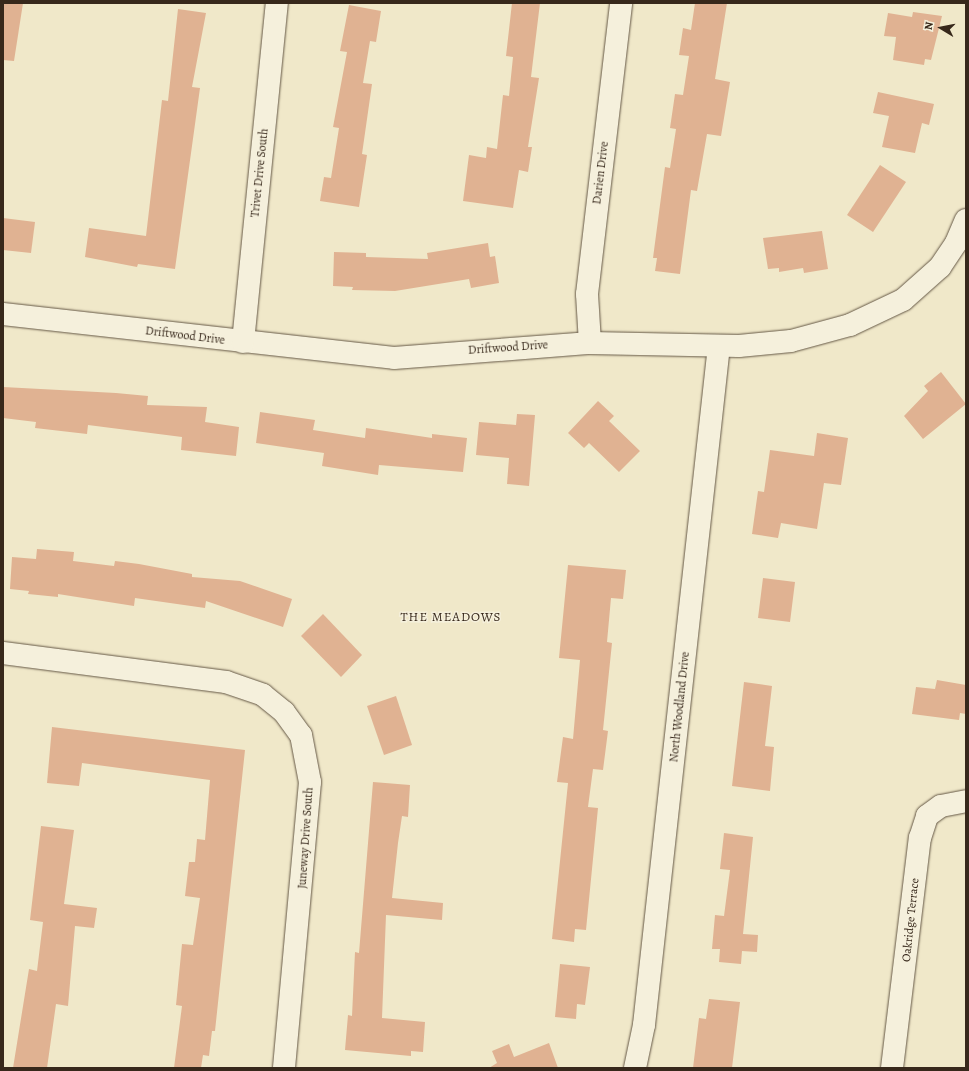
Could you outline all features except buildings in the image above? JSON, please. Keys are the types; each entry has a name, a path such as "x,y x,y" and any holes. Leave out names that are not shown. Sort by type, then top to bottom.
{"street":[{"name":"Trivet Drive South","path":"243,342 277,3"},
{"name":"Darien Drive","path":"590,343 587,294 621,3"},
{"name":"Driftwood Drive","path":"3,314 394,358 590,343 719,346 791,341 850,325 903,300 940,267 956,243 966,220"},
{"name":"North Woodland Drive","path":"635,1068 647,1001 719,346"},
{"name":"Juneway Drive South","path":"3,653 226,682 262,695 284,712 301,735 310,782 310,797 284,1068"},
{"name":"Oakridge Terrace","path":"892,1068 920,838 932,813 941,806 966,801"}],"district":[{"name":"THE MEADOWS","path":"451,617"}]}
